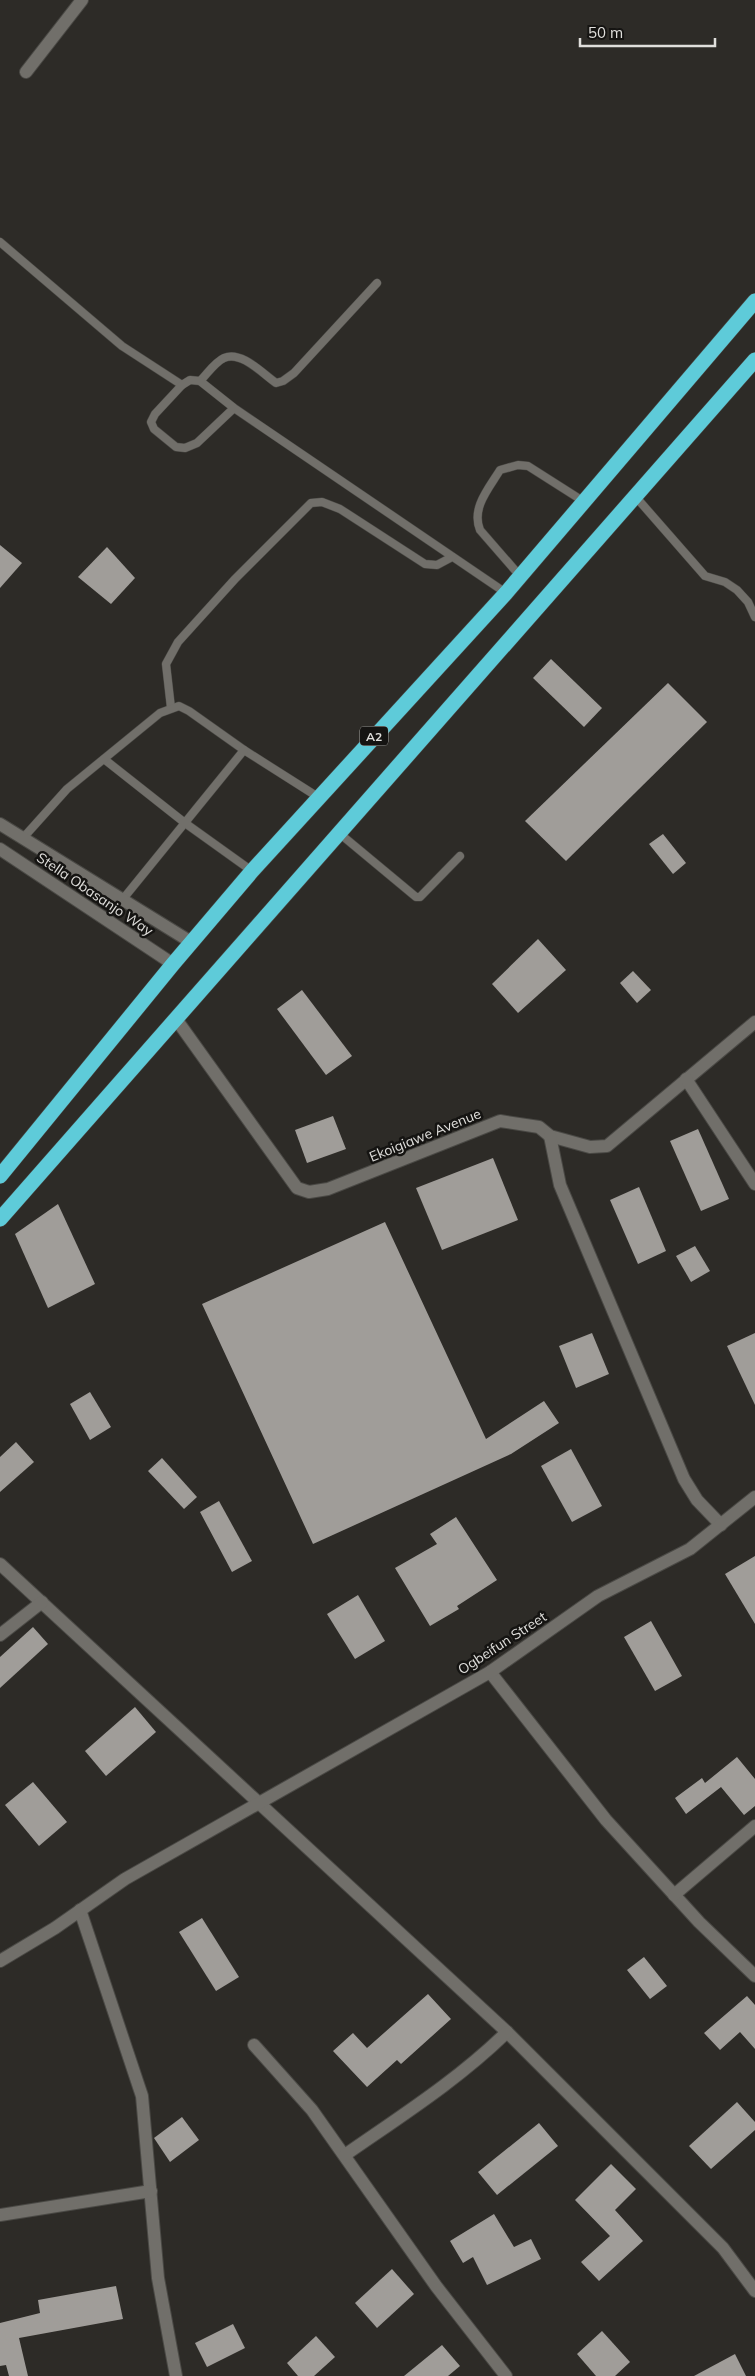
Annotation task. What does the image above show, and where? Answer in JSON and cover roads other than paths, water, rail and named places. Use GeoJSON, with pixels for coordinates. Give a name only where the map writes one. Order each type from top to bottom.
{"type":"FeatureCollection","features":[{"type":"Feature","properties":{"kind":"highway","name":"A2"},"geometry":{"type":"LineString","coordinates":[[0,1176],[5,1162],[252,871],[506,593],[755,301]]}},
{"type":"Feature","properties":{"kind":"highway"},"geometry":{"type":"LineString","coordinates":[[0,1219],[755,360]]}},
{"type":"Feature","properties":{"kind":"street"},"geometry":{"type":"LineString","coordinates":[[26,72],[82,0]]}},
{"type":"Feature","properties":{"kind":"street"},"geometry":{"type":"LineString","coordinates":[[0,824],[191,942]]}},
{"type":"Feature","properties":{"kind":"street","name":"Stella Obasanjo Way"},"geometry":{"type":"LineString","coordinates":[[0,849],[172,964]]}},
{"type":"Feature","properties":{"kind":"street","name":"Ekoigiawe Avenue"},"geometry":{"type":"LineString","coordinates":[[176,1019],[297,1188],[309,1192],[328,1189],[500,1121],[539,1128],[550,1136],[590,1147],[607,1146],[755,1022]]}},
{"type":"Feature","properties":{"kind":"street"},"geometry":{"type":"LineString","coordinates":[[686,1079],[755,1184]]}},
{"type":"Feature","properties":{"kind":"street"},"geometry":{"type":"LineString","coordinates":[[550,1136],[560,1185],[684,1480],[697,1500],[721,1525]]}},
{"type":"Feature","properties":{"kind":"street","name":"Ogbeifun Street"},"geometry":{"type":"LineString","coordinates":[[0,1961],[125,1879],[490,1672],[598,1596],[690,1549],[721,1525],[752,1505]]}},
{"type":"Feature","properties":{"kind":"street"},"geometry":{"type":"LineString","coordinates":[[0,1564],[507,2032],[724,2248],[755,2291]]}},
{"type":"Feature","properties":{"kind":"street"},"geometry":{"type":"LineString","coordinates":[[0,1635],[42,1602]]}},
{"type":"Feature","properties":{"kind":"street"},"geometry":{"type":"LineString","coordinates":[[490,1672],[606,1820],[674,1895],[755,1976]]}},
{"type":"Feature","properties":{"kind":"street"},"geometry":{"type":"LineString","coordinates":[[674,1895],[755,1826]]}},
{"type":"Feature","properties":{"kind":"street"},"geometry":{"type":"LineString","coordinates":[[80,1910],[142,2096],[158,2278],[176,2376]]}},
{"type":"Feature","properties":{"kind":"street"},"geometry":{"type":"LineString","coordinates":[[345,2155],[432,2095],[478,2060],[507,2032]]}},
{"type":"Feature","properties":{"kind":"street"},"geometry":{"type":"LineString","coordinates":[[254,2045],[312,2110],[436,2286],[506,2376]]}},
{"type":"Feature","properties":{"kind":"street"},"geometry":{"type":"LineString","coordinates":[[0,2215],[151,2191]]}},
{"type":"Feature","properties":{"kind":"lane"},"geometry":{"type":"LineString","coordinates":[[0,242],[122,346],[182,385]]}},
{"type":"Feature","properties":{"kind":"lane"},"geometry":{"type":"LineString","coordinates":[[200,381],[223,359],[232,356],[240,358],[276,383],[283,381],[294,373],[377,283]]}},
{"type":"Feature","properties":{"kind":"lane"},"geometry":{"type":"LineString","coordinates":[[234,408],[197,443],[185,448],[176,447],[154,429],[151,422],[155,414],[182,385],[190,380],[200,381],[234,408],[506,593]]}},
{"type":"Feature","properties":{"kind":"lane"},"geometry":{"type":"LineString","coordinates":[[520,576],[480,530],[476,522],[478,508],[500,470],[518,465],[528,466],[583,501]]}},
{"type":"Feature","properties":{"kind":"lane"},"geometry":{"type":"LineString","coordinates":[[635,496],[705,576],[725,582],[737,590],[748,602],[755,617]]}},
{"type":"Feature","properties":{"kind":"lane"},"geometry":{"type":"LineString","coordinates":[[171,708],[166,664],[178,642],[235,579],[310,503],[322,502],[340,509],[425,564],[438,565],[452,558]]}},
{"type":"Feature","properties":{"kind":"lane"},"geometry":{"type":"LineString","coordinates":[[23,838],[67,789],[160,713],[179,706],[318,797]]}},
{"type":"Feature","properties":{"kind":"lane"},"geometry":{"type":"LineString","coordinates":[[123,899],[244,750]]}},
{"type":"Feature","properties":{"kind":"lane"},"geometry":{"type":"LineString","coordinates":[[104,759],[184,823],[252,871]]}},
{"type":"Feature","properties":{"kind":"lane"},"geometry":{"type":"LineString","coordinates":[[339,833],[416,897],[420,897],[460,856]]}}]}
